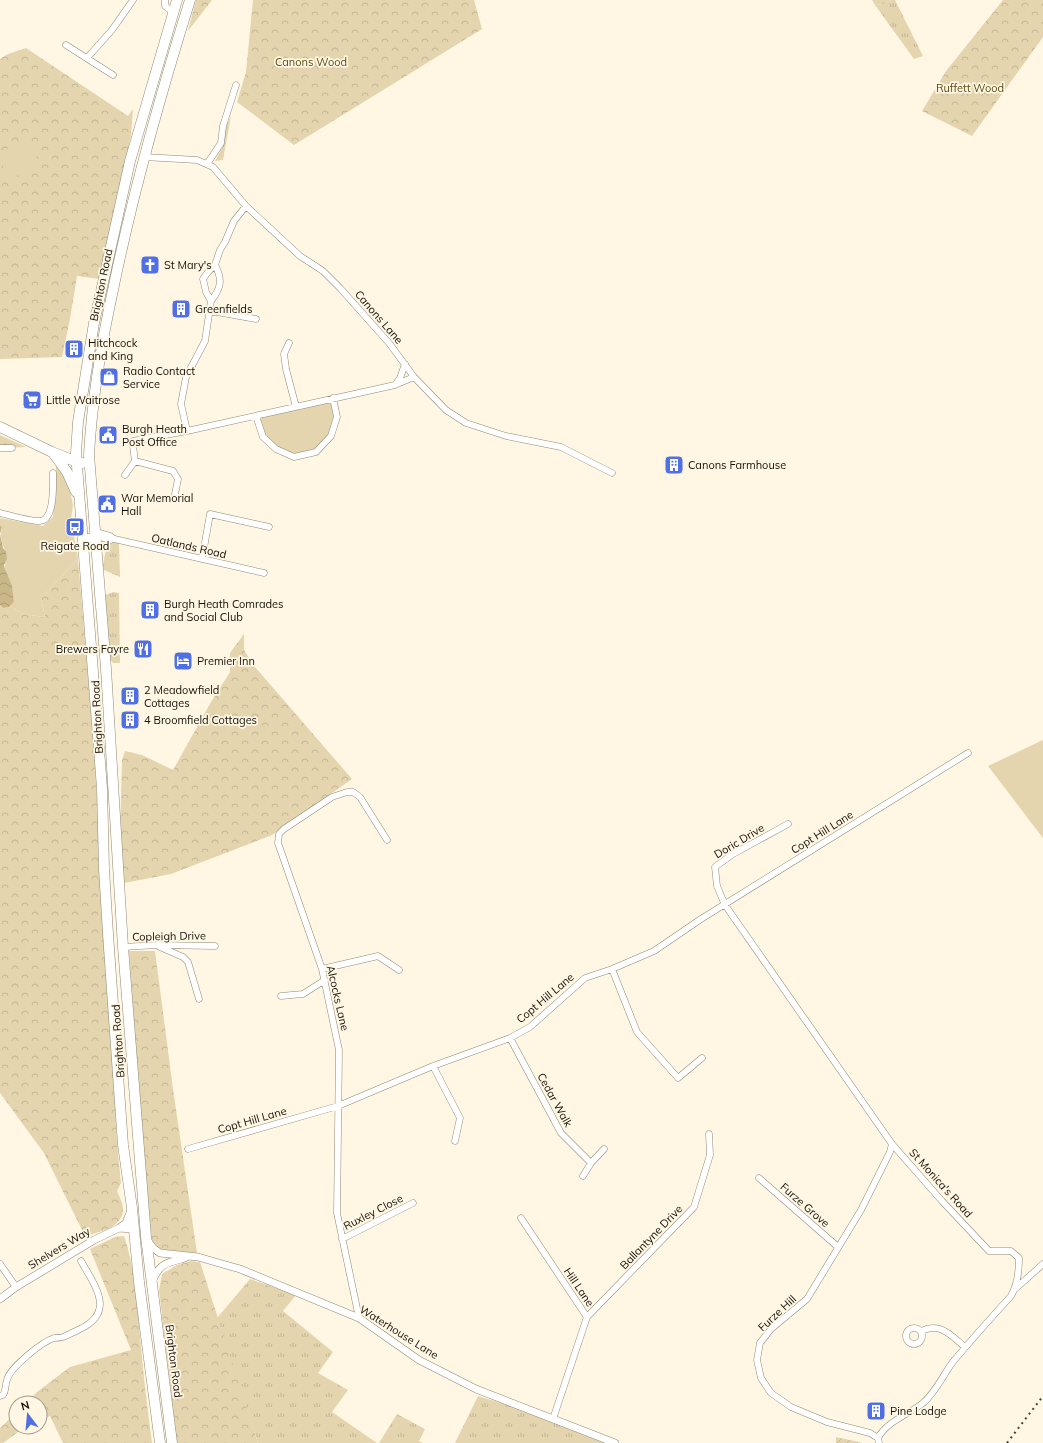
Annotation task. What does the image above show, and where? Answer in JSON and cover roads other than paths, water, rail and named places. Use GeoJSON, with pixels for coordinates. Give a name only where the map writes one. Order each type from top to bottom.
{"type":"FeatureCollection","features":[{"type":"Feature","properties":{"kind":"highway","name":"Brighton Road"},"geometry":{"type":"LineString","coordinates":[[160,1443],[122,1130],[104,869],[102,788],[76,440],[94,323],[132,154],[177,0]]}},
{"type":"Feature","properties":{"kind":"highway","name":"Brighton Road"},"geometry":{"type":"LineString","coordinates":[[172,1443],[146,1237],[123,947],[107,676],[89,460],[95,386],[105,326],[125,230],[144,157],[190,0]]}},
{"type":"Feature","properties":{"kind":"highway"},"geometry":{"type":"LineString","coordinates":[[132,154],[144,157]]}},
{"type":"Feature","properties":{"kind":"highway"},"geometry":{"type":"LineString","coordinates":[[0,427],[52,452],[77,462],[89,460]]}},
{"type":"Feature","properties":{"kind":"highway"},"geometry":{"type":"LineString","coordinates":[[52,452],[62,453],[68,450],[76,440]]}},
{"type":"Feature","properties":{"kind":"highway"},"geometry":{"type":"LineString","coordinates":[[52,452],[69,476],[80,502]]}},
{"type":"Feature","properties":{"kind":"highway"},"geometry":{"type":"LineString","coordinates":[[84,545],[90,538],[95,536],[110,538]]}},
{"type":"Feature","properties":{"kind":"highway"},"geometry":{"type":"LineString","coordinates":[[97,558],[103,541],[110,538]]}},
{"type":"Feature","properties":{"kind":"highway"},"geometry":{"type":"LineString","coordinates":[[133,1229],[139,1224],[143,1201]]}},
{"type":"Feature","properties":{"kind":"street"},"geometry":{"type":"LineString","coordinates":[[87,58],[112,30],[133,0]]}},
{"type":"Feature","properties":{"kind":"street"},"geometry":{"type":"LineString","coordinates":[[165,0],[165,6],[173,12]]}},
{"type":"Feature","properties":{"kind":"street"},"geometry":{"type":"LineString","coordinates":[[66,45],[113,76]]}},
{"type":"Feature","properties":{"kind":"street"},"geometry":{"type":"LineString","coordinates":[[207,164],[221,142],[223,126],[236,85]]}},
{"type":"Feature","properties":{"kind":"street","name":"Canons Lane"},"geometry":{"type":"LineString","coordinates":[[144,157],[197,160],[213,167],[246,206],[300,256],[323,271],[340,288],[389,343],[414,377],[446,410],[466,423],[506,436],[561,447],[612,473]]}},
{"type":"Feature","properties":{"kind":"street"},"geometry":{"type":"LineString","coordinates":[[187,431],[181,404],[186,377],[205,341],[210,312],[211,301],[206,292],[203,279],[215,265],[220,250],[234,221],[246,206]]}},
{"type":"Feature","properties":{"kind":"street"},"geometry":{"type":"LineString","coordinates":[[211,301],[217,294],[220,285],[220,275],[215,265]]}},
{"type":"Feature","properties":{"kind":"street"},"geometry":{"type":"LineString","coordinates":[[210,312],[256,319]]}},
{"type":"Feature","properties":{"kind":"street"},"geometry":{"type":"LineString","coordinates":[[289,343],[284,354],[286,369],[296,406]]}},
{"type":"Feature","properties":{"kind":"street"},"geometry":{"type":"LineString","coordinates":[[395,385],[400,378],[405,364]]}},
{"type":"Feature","properties":{"kind":"street"},"geometry":{"type":"LineString","coordinates":[[125,475],[135,461],[132,446],[134,441],[187,431],[395,385],[414,377]]}},
{"type":"Feature","properties":{"kind":"street"},"geometry":{"type":"LineString","coordinates":[[256,416],[263,437],[276,449],[294,457],[316,452],[331,436],[337,416],[333,398]]}},
{"type":"Feature","properties":{"kind":"street"},"geometry":{"type":"LineString","coordinates":[[0,448],[12,448]]}},
{"type":"Feature","properties":{"kind":"street"},"geometry":{"type":"LineString","coordinates":[[135,461],[173,471],[178,478],[175,494]]}},
{"type":"Feature","properties":{"kind":"street"},"geometry":{"type":"LineString","coordinates":[[0,513],[40,521],[47,519],[50,514],[53,473]]}},
{"type":"Feature","properties":{"kind":"street"},"geometry":{"type":"LineString","coordinates":[[202,559],[210,514],[269,527]]}},
{"type":"Feature","properties":{"kind":"street","name":"Oatlands Road"},"geometry":{"type":"LineString","coordinates":[[110,538],[264,573]]}},
{"type":"Feature","properties":{"kind":"street","name":"Copt Hill Lane"},"geometry":{"type":"LineString","coordinates":[[188,1149],[338,1106],[433,1066],[510,1038],[530,1027],[585,978],[612,969],[654,951],[701,919],[968,753]]}},
{"type":"Feature","properties":{"kind":"street","name":"Alcocks Lane"},"geometry":{"type":"LineString","coordinates":[[359,1318],[337,1213],[339,1050],[322,969],[278,843],[279,834],[292,822],[332,797],[347,792],[353,792],[360,797],[388,840]]}},
{"type":"Feature","properties":{"kind":"street","name":"Doric Drive"},"geometry":{"type":"LineString","coordinates":[[725,905],[717,886],[715,867],[733,854],[788,824]]}},
{"type":"Feature","properties":{"kind":"street","name":"St Monica's Road"},"geometry":{"type":"LineString","coordinates":[[725,905],[892,1144],[942,1201],[989,1251],[1011,1251],[1019,1258],[1015,1289],[1011,1296],[966,1347],[945,1374],[938,1387],[930,1397],[881,1432],[879,1441]]}},
{"type":"Feature","properties":{"kind":"street"},"geometry":{"type":"LineString","coordinates":[[157,945],[183,957],[188,962],[199,999]]}},
{"type":"Feature","properties":{"kind":"street","name":"Copleigh Drive"},"geometry":{"type":"LineString","coordinates":[[123,947],[157,945],[216,946]]}},
{"type":"Feature","properties":{"kind":"street"},"geometry":{"type":"LineString","coordinates":[[322,969],[378,956],[399,970]]}},
{"type":"Feature","properties":{"kind":"street"},"geometry":{"type":"LineString","coordinates":[[612,969],[637,1032],[678,1078],[702,1058]]}},
{"type":"Feature","properties":{"kind":"street"},"geometry":{"type":"LineString","coordinates":[[281,996],[303,994],[325,980]]}},
{"type":"Feature","properties":{"kind":"street","name":"Cedar Walk"},"geometry":{"type":"LineString","coordinates":[[510,1038],[560,1133],[591,1164]]}},
{"type":"Feature","properties":{"kind":"street"},"geometry":{"type":"LineString","coordinates":[[433,1066],[460,1118],[455,1141]]}},
{"type":"Feature","properties":{"kind":"street","name":"Ballantyne Drive"},"geometry":{"type":"LineString","coordinates":[[587,1318],[694,1207],[710,1155],[709,1134]]}},
{"type":"Feature","properties":{"kind":"street","name":"Furze Hill"},"geometry":{"type":"LineString","coordinates":[[879,1441],[870,1433],[827,1422],[791,1407],[771,1393],[761,1378],[757,1360],[760,1343],[771,1329],[807,1298],[862,1210],[890,1152],[892,1144]]}},
{"type":"Feature","properties":{"kind":"street"},"geometry":{"type":"LineString","coordinates":[[583,1176],[604,1149]]}},
{"type":"Feature","properties":{"kind":"street","name":"Furze Grove"},"geometry":{"type":"LineString","coordinates":[[759,1178],[838,1248]]}},
{"type":"Feature","properties":{"kind":"street","name":"Ruxley Close"},"geometry":{"type":"LineString","coordinates":[[342,1240],[413,1202]]}},
{"type":"Feature","properties":{"kind":"street"},"geometry":{"type":"LineString","coordinates":[[119,1228],[126,1223],[132,1208]]}},
{"type":"Feature","properties":{"kind":"street","name":"Hill Lane"},"geometry":{"type":"LineString","coordinates":[[521,1218],[587,1318],[553,1419]]}},
{"type":"Feature","properties":{"kind":"street","name":"Shelvers Way"},"geometry":{"type":"LineString","coordinates":[[0,1299],[16,1287],[94,1240],[119,1228],[133,1229]]}},
{"type":"Feature","properties":{"kind":"street","name":"Waterhouse Lane"},"geometry":{"type":"LineString","coordinates":[[146,1237],[153,1248],[160,1253],[191,1256],[240,1269],[359,1318],[419,1360],[476,1389],[615,1443]]}},
{"type":"Feature","properties":{"kind":"street"},"geometry":{"type":"LineString","coordinates":[[152,1283],[162,1265],[191,1256]]}},
{"type":"Feature","properties":{"kind":"street"},"geometry":{"type":"LineString","coordinates":[[0,1396],[5,1393],[7,1380],[11,1371],[28,1355],[53,1338],[63,1337],[85,1326],[93,1321],[99,1314],[101,1307],[96,1291],[81,1261]]}},
{"type":"Feature","properties":{"kind":"street"},"geometry":{"type":"LineString","coordinates":[[0,1264],[16,1287]]}},
{"type":"Feature","properties":{"kind":"street"},"geometry":{"type":"LineString","coordinates":[[1015,1289],[1043,1264]]}},
{"type":"Feature","properties":{"kind":"street"},"geometry":{"type":"LineString","coordinates":[[920,1331],[936,1327],[942,1329],[966,1347]]}},
{"type":"Feature","properties":{"kind":"water"},"geometry":{"type":"Polygon","coordinates":[[[0,534],[3,548],[6,551],[7,559],[4,565],[12,585],[14,602],[9,607],[3,608],[0,605],[0,534]]]}},
{"type":"Feature","properties":{"kind":"railway"},"geometry":{"type":"LineString","coordinates":[[1007,1443],[1043,1396]]}},
{"type":"Feature","properties":{"kind":"place","name":"St Mary's"},"geometry":{"type":"Point","coordinates":[150,265]}},
{"type":"Feature","properties":{"kind":"place","name":"Greenfields"},"geometry":{"type":"Point","coordinates":[181,309]}},
{"type":"Feature","properties":{"kind":"place","name":"Hitchcock and King"},"geometry":{"type":"Point","coordinates":[74,349]}},
{"type":"Feature","properties":{"kind":"place","name":"Radio Contact Service"},"geometry":{"type":"Point","coordinates":[109,377]}},
{"type":"Feature","properties":{"kind":"place","name":"Little Waitrose"},"geometry":{"type":"Point","coordinates":[32,400]}},
{"type":"Feature","properties":{"kind":"place","name":"Burgh Heath Post Office"},"geometry":{"type":"Point","coordinates":[108,435]}},
{"type":"Feature","properties":{"kind":"place","name":"Canons Farmhouse"},"geometry":{"type":"Point","coordinates":[674,465]}},
{"type":"Feature","properties":{"kind":"place","name":"War Memorial Hall"},"geometry":{"type":"Point","coordinates":[107,504]}},
{"type":"Feature","properties":{"kind":"place","name":"Reigate Road"},"geometry":{"type":"Point","coordinates":[75,527]}},
{"type":"Feature","properties":{"kind":"place","name":"Burgh Heath Comrades and Social Club"},"geometry":{"type":"Point","coordinates":[150,610]}},
{"type":"Feature","properties":{"kind":"place","name":"Brewers Fayre"},"geometry":{"type":"Point","coordinates":[143,649]}},
{"type":"Feature","properties":{"kind":"place","name":"Premier Inn"},"geometry":{"type":"Point","coordinates":[183,661]}},
{"type":"Feature","properties":{"kind":"place","name":"2 Meadowfield Cottages"},"geometry":{"type":"Point","coordinates":[130,696]}},
{"type":"Feature","properties":{"kind":"place","name":"4 Broomfield Cottages"},"geometry":{"type":"Point","coordinates":[130,720]}},
{"type":"Feature","properties":{"kind":"place","name":"Pine Lodge"},"geometry":{"type":"Point","coordinates":[876,1411]}},
{"type":"Feature","properties":{"kind":"park label","name":"Canons Wood"},"geometry":{"type":"Point","coordinates":[311,62]}},
{"type":"Feature","properties":{"kind":"park label","name":"Ruffett Wood"},"geometry":{"type":"Point","coordinates":[970,88]}}]}
